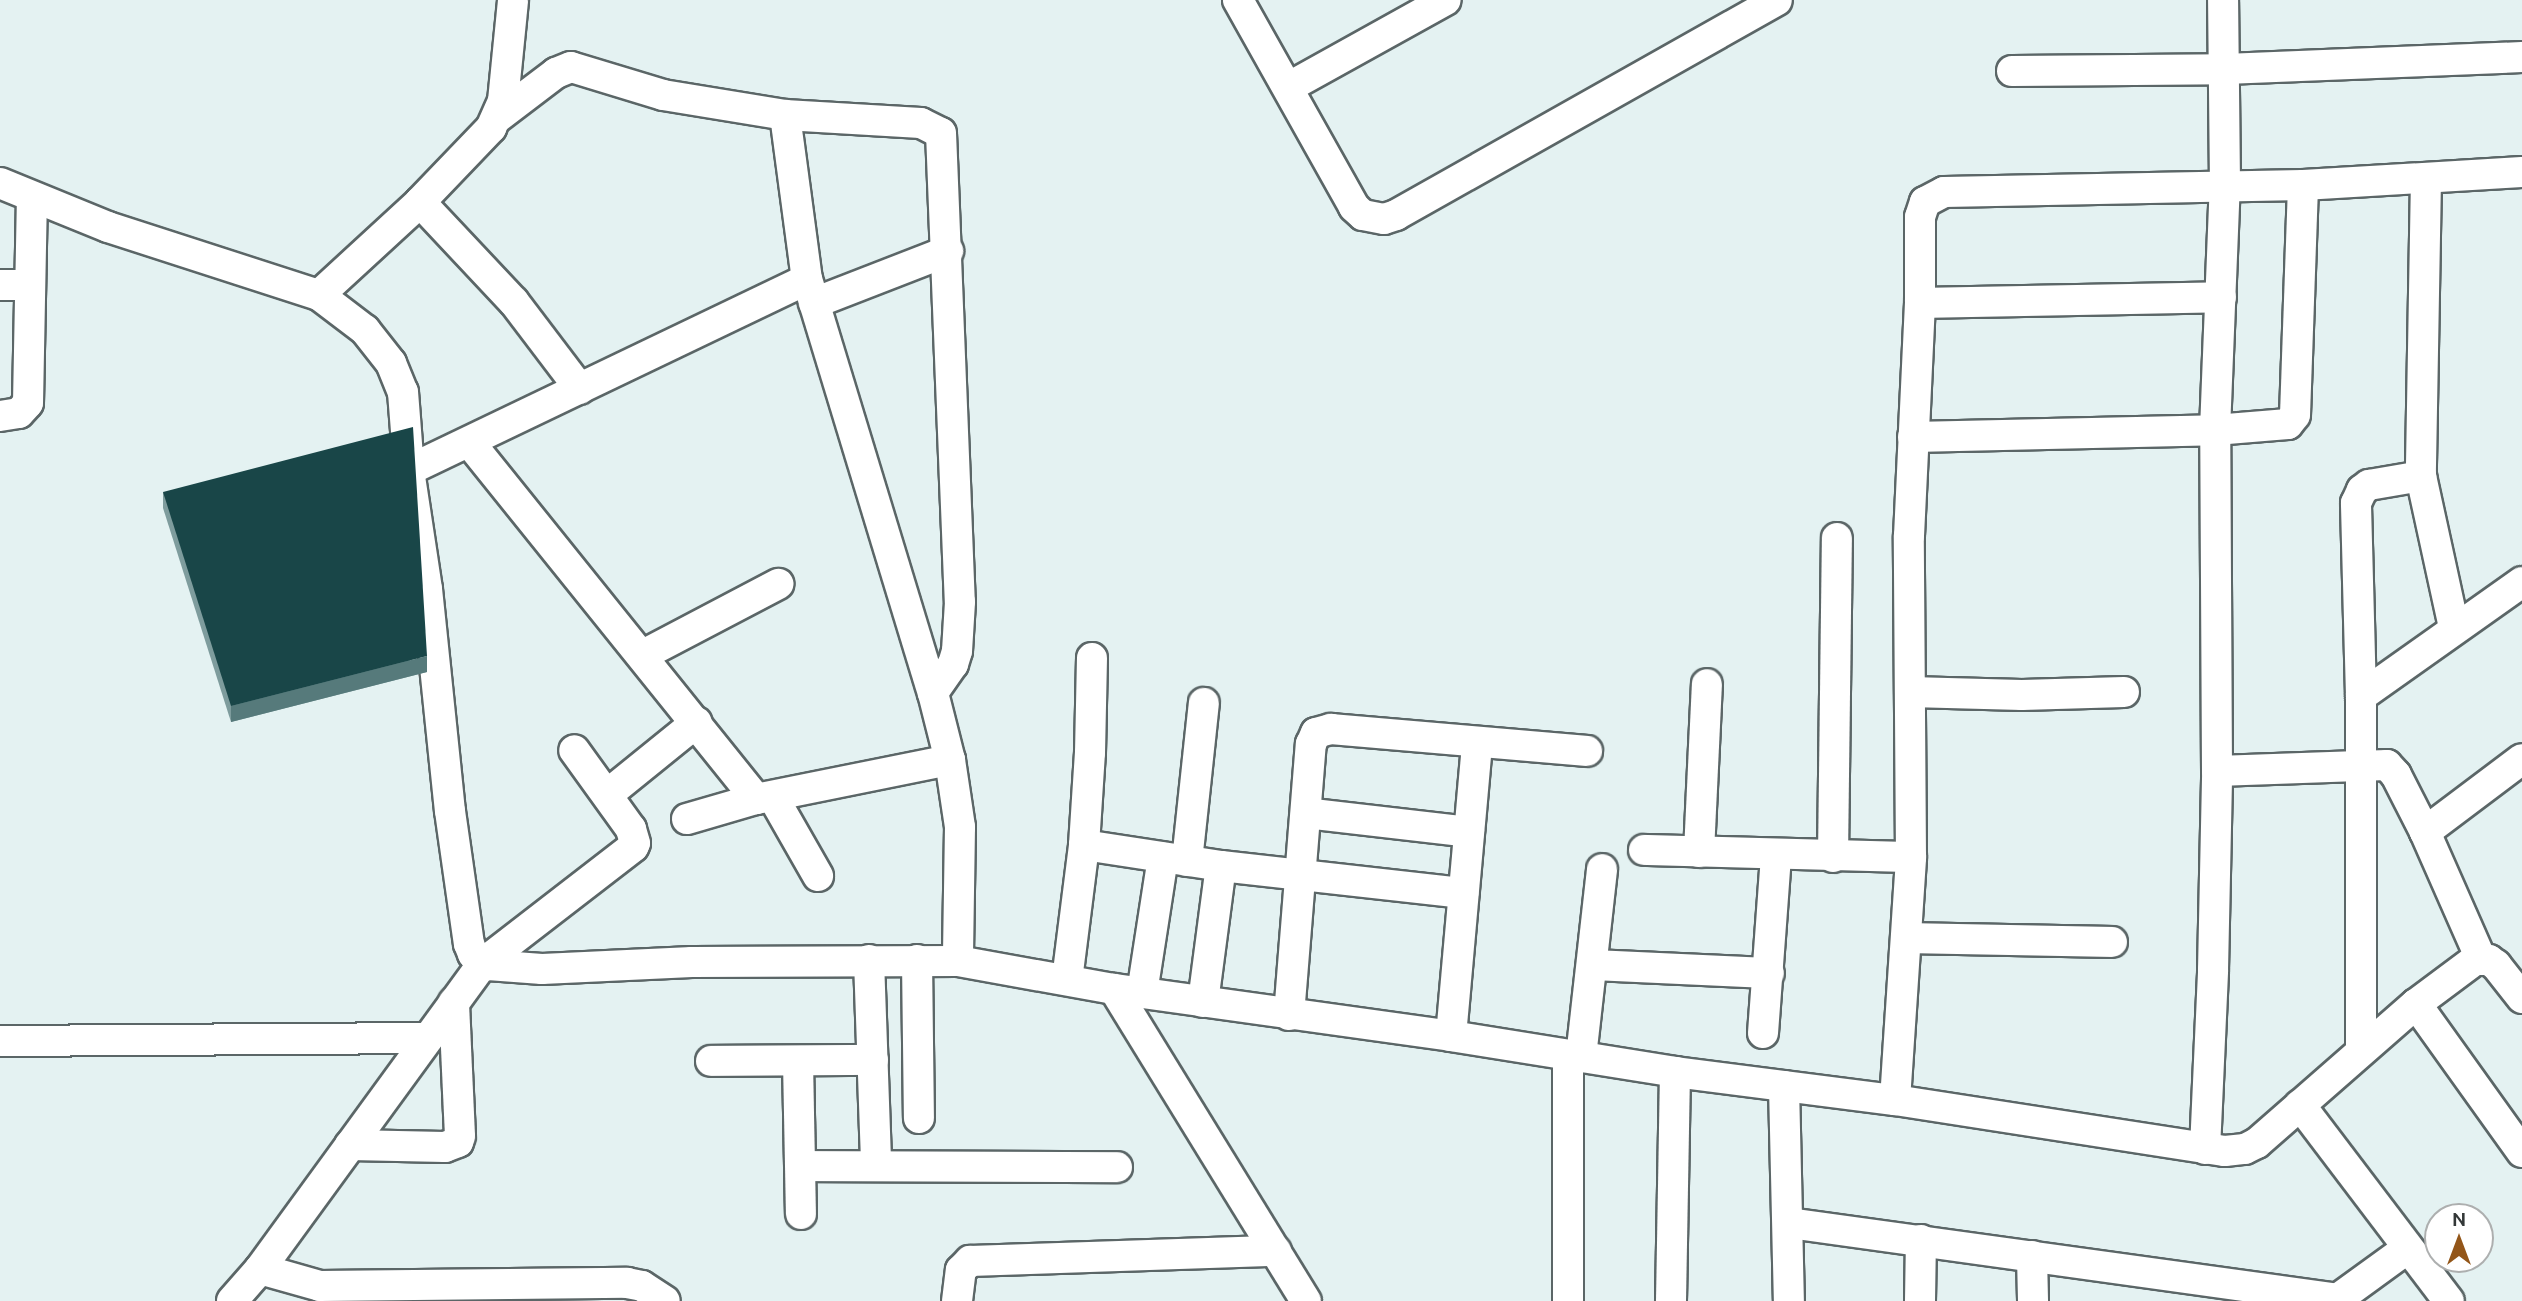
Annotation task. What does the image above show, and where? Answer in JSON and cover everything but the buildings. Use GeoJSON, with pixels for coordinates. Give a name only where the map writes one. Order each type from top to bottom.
{"type":"FeatureCollection","features":[{"type":"Feature","properties":{"kind":"street"},"geometry":{"type":"LineString","coordinates":[[1238,0],[1354,206],[1363,215],[1384,219],[1396,215],[1777,0]]}},
{"type":"Feature","properties":{"kind":"street"},"geometry":{"type":"LineString","coordinates":[[1289,87],[1446,0]]}},
{"type":"Feature","properties":{"kind":"street"},"geometry":{"type":"LineString","coordinates":[[2205,1149],[2213,970],[2217,771],[2214,430],[2225,185],[2223,0]]}},
{"type":"Feature","properties":{"kind":"street"},"geometry":{"type":"LineString","coordinates":[[498,117],[503,102],[506,5]]}},
{"type":"Feature","properties":{"kind":"street"},"geometry":{"type":"LineString","coordinates":[[2012,71],[2225,69],[2522,57]]}},
{"type":"Feature","properties":{"kind":"street"},"geometry":{"type":"LineString","coordinates":[[319,295],[420,202],[498,117],[556,73],[570,66],[663,95],[785,115],[921,123],[937,129],[944,141],[960,602],[957,651],[953,664],[933,693]]}},
{"type":"Feature","properties":{"kind":"street"},"geometry":{"type":"LineString","coordinates":[[785,115],[811,291],[933,693],[950,760],[960,827],[958,961]]}},
{"type":"Feature","properties":{"kind":"street"},"geometry":{"type":"LineString","coordinates":[[1895,1100],[1911,857],[1909,536],[1920,303],[1920,217],[1925,202],[1944,192],[2303,185],[2522,172]]}},
{"type":"Feature","properties":{"kind":"street"},"geometry":{"type":"LineString","coordinates":[[2426,178],[2421,476],[2454,627]]}},
{"type":"Feature","properties":{"kind":"street"},"geometry":{"type":"LineString","coordinates":[[0,183],[108,227],[319,295],[365,330],[391,363],[403,392],[409,470],[427,589],[450,811],[469,944],[483,963],[542,969],[869,960],[958,961],[1128,991],[1451,1036],[1675,1072],[1895,1100],[2205,1149],[2245,1149],[2416,1004],[2468,964],[2481,959],[2496,965],[2522,998]]}},
{"type":"Feature","properties":{"kind":"street"},"geometry":{"type":"LineString","coordinates":[[1913,437],[2214,430],[2288,424],[2295,415],[2303,185]]}},
{"type":"Feature","properties":{"kind":"street"},"geometry":{"type":"LineString","coordinates":[[0,416],[19,413],[28,403],[32,198]]}},
{"type":"Feature","properties":{"kind":"street"},"geometry":{"type":"LineString","coordinates":[[420,202],[513,302],[580,389]]}},
{"type":"Feature","properties":{"kind":"street"},"geometry":{"type":"LineString","coordinates":[[409,470],[580,389],[811,291],[948,251]]}},
{"type":"Feature","properties":{"kind":"street"},"geometry":{"type":"LineString","coordinates":[[0,285],[30,285]]}},
{"type":"Feature","properties":{"kind":"street"},"geometry":{"type":"LineString","coordinates":[[1920,303],[2221,297]]}},
{"type":"Feature","properties":{"kind":"street"},"geometry":{"type":"LineString","coordinates":[[470,443],[697,723],[764,798],[818,876]]}},
{"type":"Feature","properties":{"kind":"street"},"geometry":{"type":"LineString","coordinates":[[2361,1051],[2361,696],[2357,498],[2369,485],[2421,476]]}},
{"type":"Feature","properties":{"kind":"street"},"geometry":{"type":"LineString","coordinates":[[1833,856],[1837,538]]}},
{"type":"Feature","properties":{"kind":"street"},"geometry":{"type":"LineString","coordinates":[[2361,696],[2454,627],[2522,582]]}},
{"type":"Feature","properties":{"kind":"street"},"geometry":{"type":"LineString","coordinates":[[643,655],[778,584]]}},
{"type":"Feature","properties":{"kind":"street"},"geometry":{"type":"LineString","coordinates":[[1067,981],[1084,845],[1092,658]]}},
{"type":"Feature","properties":{"kind":"street"},"geometry":{"type":"LineString","coordinates":[[1699,852],[1707,684]]}},
{"type":"Feature","properties":{"kind":"street"},"geometry":{"type":"LineString","coordinates":[[1910,692],[2009,695],[2124,692]]}},
{"type":"Feature","properties":{"kind":"street"},"geometry":{"type":"LineString","coordinates":[[1204,703],[1175,859],[1128,991],[1182,1104],[1306,1301]]}},
{"type":"Feature","properties":{"kind":"street"},"geometry":{"type":"LineString","coordinates":[[608,794],[697,723]]}},
{"type":"Feature","properties":{"kind":"street"},"geometry":{"type":"LineString","coordinates":[[1289,1015],[1311,744],[1316,733],[1322,729],[1477,744],[1587,751]]}},
{"type":"Feature","properties":{"kind":"street"},"geometry":{"type":"LineString","coordinates":[[1451,1036],[1477,744]]}},
{"type":"Feature","properties":{"kind":"street"},"geometry":{"type":"LineString","coordinates":[[232,1301],[260,1269],[483,963],[633,847],[634,836],[608,794],[574,750]]}},
{"type":"Feature","properties":{"kind":"street"},"geometry":{"type":"LineString","coordinates":[[2425,832],[2522,759]]}},
{"type":"Feature","properties":{"kind":"street"},"geometry":{"type":"LineString","coordinates":[[687,819],[764,798],[950,760]]}},
{"type":"Feature","properties":{"kind":"street"},"geometry":{"type":"LineString","coordinates":[[2217,771],[2380,764],[2391,768],[2425,832],[2481,959]]}},
{"type":"Feature","properties":{"kind":"street"},"geometry":{"type":"LineString","coordinates":[[1306,813],[1469,832]]}},
{"type":"Feature","properties":{"kind":"street"},"geometry":{"type":"LineString","coordinates":[[1084,845],[1221,866],[1463,893]]}},
{"type":"Feature","properties":{"kind":"street"},"geometry":{"type":"LineString","coordinates":[[1644,850],[1776,856],[1911,857]]}},
{"type":"Feature","properties":{"kind":"street"},"geometry":{"type":"LineString","coordinates":[[1763,1032],[1776,856]]}},
{"type":"Feature","properties":{"kind":"street"},"geometry":{"type":"LineString","coordinates":[[1203,1002],[1221,866]]}},
{"type":"Feature","properties":{"kind":"street"},"geometry":{"type":"LineString","coordinates":[[1568,1301],[1575,1056],[1592,965],[1602,869]]}},
{"type":"Feature","properties":{"kind":"street"},"geometry":{"type":"LineString","coordinates":[[1907,938],[2112,942]]}},
{"type":"Feature","properties":{"kind":"street"},"geometry":{"type":"LineString","coordinates":[[869,960],[876,1165]]}},
{"type":"Feature","properties":{"kind":"street"},"geometry":{"type":"LineString","coordinates":[[917,960],[919,1118]]}},
{"type":"Feature","properties":{"kind":"street"},"geometry":{"type":"LineString","coordinates":[[1592,965],[1769,973]]}},
{"type":"Feature","properties":{"kind":"street"},"geometry":{"type":"LineString","coordinates":[[350,1145],[445,1147],[458,1142],[460,1136],[454,1002]]}},
{"type":"Feature","properties":{"kind":"street"},"geometry":{"type":"LineString","coordinates":[[2416,1004],[2522,1152]]}},
{"type":"Feature","properties":{"kind":"street"},"geometry":{"type":"LineString","coordinates":[[0,1041],[428,1038]]}},
{"type":"Feature","properties":{"kind":"street"},"geometry":{"type":"LineString","coordinates":[[711,1061],[873,1060]]}},
{"type":"Feature","properties":{"kind":"street"},"geometry":{"type":"LineString","coordinates":[[798,1061],[801,1214]]}},
{"type":"Feature","properties":{"kind":"street"},"geometry":{"type":"LineString","coordinates":[[1671,1301],[1675,1072]]}},
{"type":"Feature","properties":{"kind":"street"},"geometry":{"type":"LineString","coordinates":[[1784,1086],[1789,1301]]}},
{"type":"Feature","properties":{"kind":"street"},"geometry":{"type":"LineString","coordinates":[[2300,1105],[2449,1301]]}},
{"type":"Feature","properties":{"kind":"street"},"geometry":{"type":"LineString","coordinates":[[801,1166],[1117,1167]]}},
{"type":"Feature","properties":{"kind":"street"},"geometry":{"type":"LineString","coordinates":[[1789,1223],[2337,1300],[2408,1248]]}},
{"type":"Feature","properties":{"kind":"street"},"geometry":{"type":"LineString","coordinates":[[1920,1301],[1921,1240]]}},
{"type":"Feature","properties":{"kind":"street"},"geometry":{"type":"LineString","coordinates":[[957,1301],[961,1270],[970,1261],[1276,1251]]}},
{"type":"Feature","properties":{"kind":"street"},"geometry":{"type":"LineString","coordinates":[[2032,1256],[2032,1301]]}},
{"type":"Feature","properties":{"kind":"street"},"geometry":{"type":"LineString","coordinates":[[260,1269],[307,1284],[375,1294],[650,1296]]}}]}
